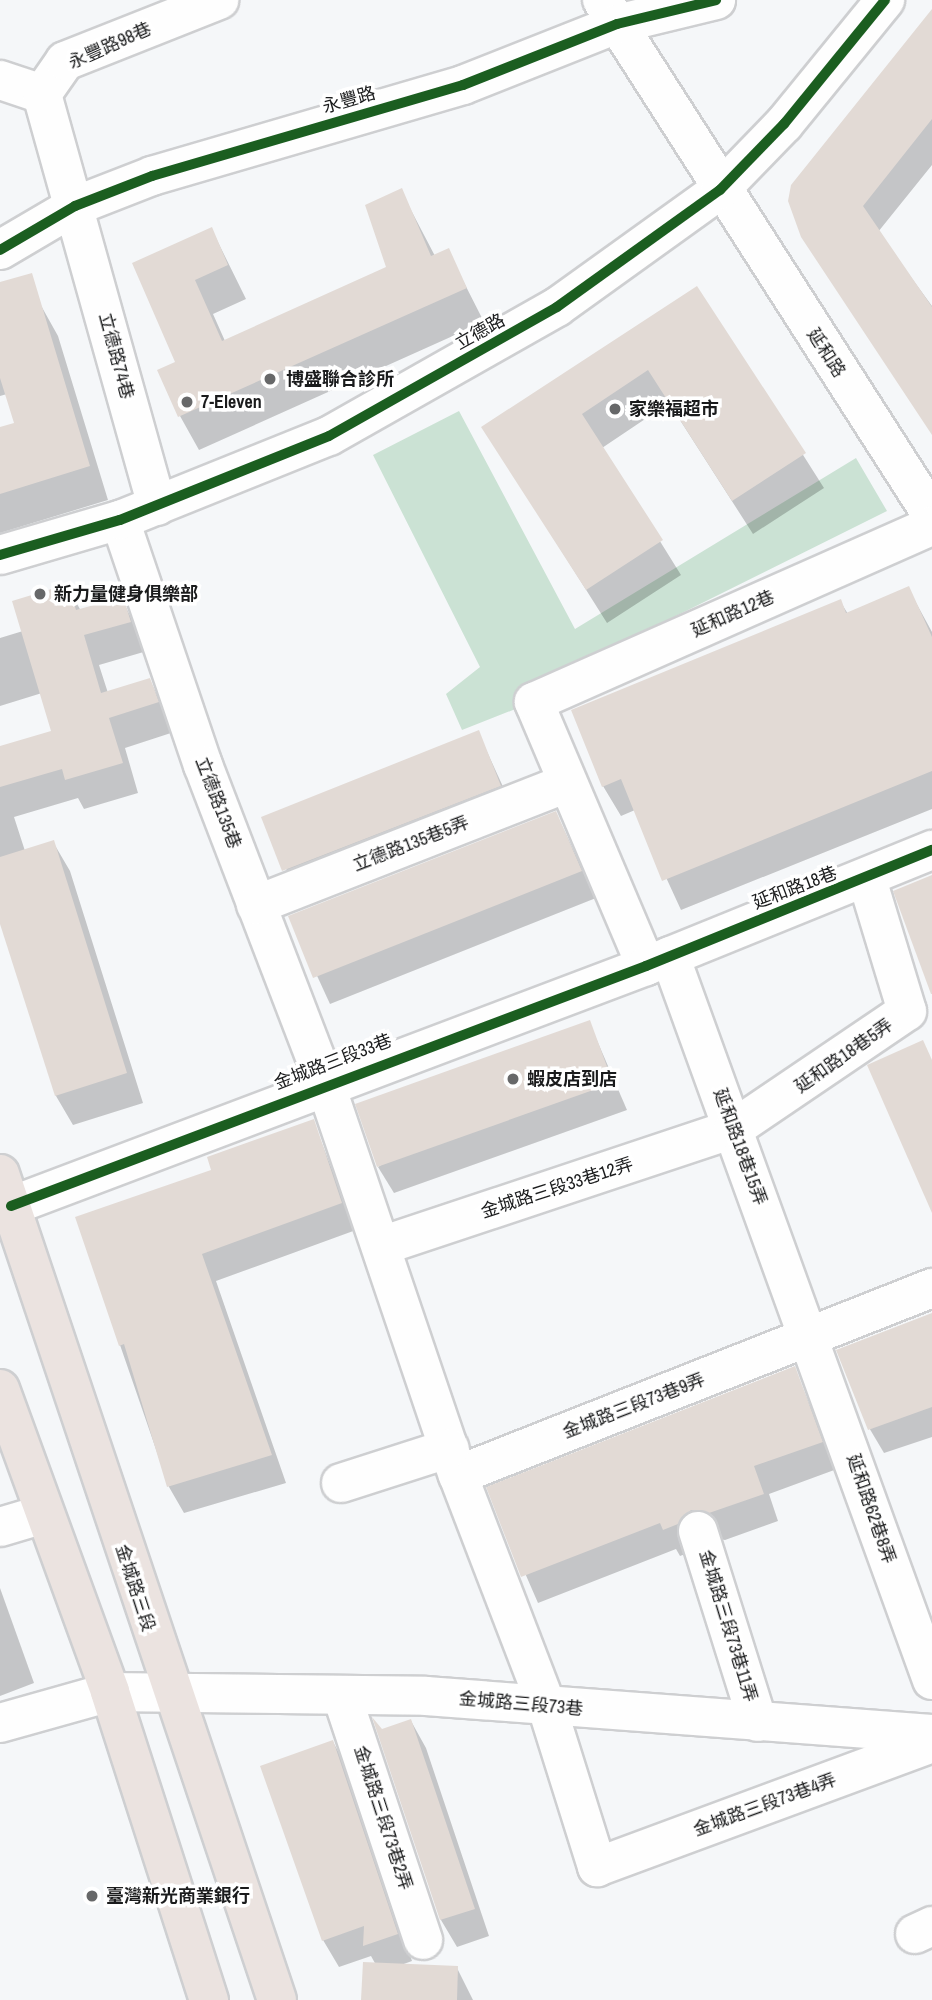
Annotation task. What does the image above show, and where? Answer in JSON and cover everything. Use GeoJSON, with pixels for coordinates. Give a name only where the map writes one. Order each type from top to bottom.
{"type":"FeatureCollection","features":[{"type":"Feature","properties":{"kind":"main road","name":"金城路三段"},"geometry":{"type":"LineString","coordinates":[[5,1190],[170,1696],[277,2000]]}},
{"type":"Feature","properties":{"kind":"main road"},"geometry":{"type":"LineString","coordinates":[[2,1402],[110,1692],[209,2000]]}},
{"type":"Feature","properties":{"kind":"street","name":"永豐路98巷"},"geometry":{"type":"LineString","coordinates":[[42,94],[65,61],[161,11],[219,0]]}},
{"type":"Feature","properties":{"kind":"street","name":"永豐路"},"geometry":{"type":"LineString","coordinates":[[0,250],[75,206],[152,176],[463,85],[610,12],[716,0]]}},
{"type":"Feature","properties":{"kind":"street","name":"立德路"},"geometry":{"type":"LineString","coordinates":[[0,555],[120,520],[329,436],[510,336],[720,190],[784,124],[885,0]]}},
{"type":"Feature","properties":{"kind":"street","name":"延和路"},"geometry":{"type":"LineString","coordinates":[[610,12],[720,190],[932,515]]}},
{"type":"Feature","properties":{"kind":"street"},"geometry":{"type":"LineString","coordinates":[[0,80],[42,94],[75,206]]}},
{"type":"Feature","properties":{"kind":"street","name":"立德路74巷"},"geometry":{"type":"LineString","coordinates":[[75,206],[157,506]]}},
{"type":"Feature","properties":{"kind":"street","name":"立德路135巷"},"geometry":{"type":"LineString","coordinates":[[120,520],[256,905],[325,1083],[454,1462],[547,1707],[597,1867]]}},
{"type":"Feature","properties":{"kind":"street","name":"延和路12巷"},"geometry":{"type":"LineString","coordinates":[[534,702],[932,526]]}},
{"type":"Feature","properties":{"kind":"street","name":"延和路18巷15弄"},"geometry":{"type":"LineString","coordinates":[[534,702],[565,784],[658,961],[733,1129],[811,1337]]}},
{"type":"Feature","properties":{"kind":"street","name":"立德路135巷5弄"},"geometry":{"type":"LineString","coordinates":[[256,905],[565,784]]}},
{"type":"Feature","properties":{"kind":"street","name":"延和路18巷"},"geometry":{"type":"LineString","coordinates":[[658,961],[932,850]]}},
{"type":"Feature","properties":{"kind":"street","name":"延和路18巷5弄"},"geometry":{"type":"LineString","coordinates":[[733,1129],[908,1011],[867,878]]}},
{"type":"Feature","properties":{"kind":"street","name":"金城路三段33巷"},"geometry":{"type":"LineString","coordinates":[[5,1190],[325,1083],[658,961]]}},
{"type":"Feature","properties":{"kind":"street","name":"金城路三段33巷12弄"},"geometry":{"type":"LineString","coordinates":[[381,1246],[733,1129]]}},
{"type":"Feature","properties":{"kind":"street","name":"金城路三段73巷9弄"},"geometry":{"type":"LineString","coordinates":[[341,1483],[454,1462],[811,1337],[932,1288]]}},
{"type":"Feature","properties":{"kind":"street","name":"延和路62巷8弄"},"geometry":{"type":"LineString","coordinates":[[811,1337],[932,1680]]}},
{"type":"Feature","properties":{"kind":"street"},"geometry":{"type":"LineString","coordinates":[[0,1527],[44,1514]]}},
{"type":"Feature","properties":{"kind":"street","name":"金城路三段73巷11弄"},"geometry":{"type":"LineString","coordinates":[[698,1531],[758,1721]]}},
{"type":"Feature","properties":{"kind":"street","name":"金城路三段73巷"},"geometry":{"type":"LineString","coordinates":[[0,1723],[110,1692],[170,1696],[342,1696],[547,1707],[932,1734]]}},
{"type":"Feature","properties":{"kind":"street","name":"金城路三段73巷2弄"},"geometry":{"type":"LineString","coordinates":[[342,1696],[423,1940]]}},
{"type":"Feature","properties":{"kind":"street","name":"金城路三段73巷4弄"},"geometry":{"type":"LineString","coordinates":[[597,1867],[932,1743]]}},
{"type":"Feature","properties":{"kind":"green space"},"geometry":{"type":"Polygon","coordinates":[[[459,411],[575,629],[856,458],[887,511],[523,692],[523,706],[462,730],[446,694],[480,667],[373,455],[459,411]]]}},
{"type":"Feature","properties":{"kind":"building"},"geometry":{"type":"Polygon","coordinates":[[[932,9],[932,119],[863,206],[932,307],[932,435],[801,237],[788,201],[791,185],[932,9]]]}},
{"type":"Feature","properties":{"kind":"building"},"geometry":{"type":"Polygon","coordinates":[[[402,188],[431,256],[449,248],[467,288],[178,417],[157,370],[175,362],[132,263],[212,227],[228,265],[195,280],[222,341],[386,267],[365,205],[402,188]]]}},
{"type":"Feature","properties":{"kind":"building"},"geometry":{"type":"Polygon","coordinates":[[[32,273],[90,466],[0,494],[0,427],[14,423],[0,378],[0,282],[32,273]]]}},
{"type":"Feature","properties":{"kind":"building"},"geometry":{"type":"Polygon","coordinates":[[[697,286],[806,453],[732,501],[648,370],[582,414],[663,540],[586,590],[481,427],[697,286]]]}},
{"type":"Feature","properties":{"kind":"building"},"geometry":{"type":"Polygon","coordinates":[[[68,584],[76,610],[123,597],[131,622],[84,635],[101,693],[150,678],[159,702],[109,718],[123,763],[65,780],[62,769],[0,787],[0,746],[51,731],[12,601],[68,584]]]}},
{"type":"Feature","properties":{"kind":"building"},"geometry":{"type":"Polygon","coordinates":[[[909,586],[932,637],[932,771],[662,881],[621,779],[602,787],[571,710],[841,599],[846,613],[909,586]]]}},
{"type":"Feature","properties":{"kind":"building"},"geometry":{"type":"Polygon","coordinates":[[[479,730],[501,786],[282,871],[261,817],[479,730]]]}},
{"type":"Feature","properties":{"kind":"building"},"geometry":{"type":"Polygon","coordinates":[[[556,811],[582,871],[313,978],[288,916],[556,811]]]}},
{"type":"Feature","properties":{"kind":"building"},"geometry":{"type":"Polygon","coordinates":[[[54,840],[127,1073],[55,1096],[0,924],[0,857],[54,840]]]}},
{"type":"Feature","properties":{"kind":"building"},"geometry":{"type":"Polygon","coordinates":[[[932,875],[932,994],[931,994],[893,891],[932,875]]]}},
{"type":"Feature","properties":{"kind":"building"},"geometry":{"type":"Polygon","coordinates":[[[590,1020],[613,1083],[377,1167],[355,1104],[590,1020]]]}},
{"type":"Feature","properties":{"kind":"building"},"geometry":{"type":"Polygon","coordinates":[[[923,1040],[932,1060],[932,1213],[867,1065],[923,1040]]]}},
{"type":"Feature","properties":{"kind":"building"},"geometry":{"type":"Polygon","coordinates":[[[314,1119],[342,1203],[202,1254],[272,1455],[167,1487],[124,1344],[119,1346],[75,1217],[211,1170],[207,1157],[314,1119]]]}},
{"type":"Feature","properties":{"kind":"building"},"geometry":{"type":"Polygon","coordinates":[[[932,1313],[932,1407],[868,1430],[836,1350],[932,1313]]]}},
{"type":"Feature","properties":{"kind":"building"},"geometry":{"type":"Polygon","coordinates":[[[795,1366],[823,1442],[754,1466],[764,1494],[709,1513],[691,1510],[678,1524],[663,1530],[660,1523],[521,1577],[486,1487],[795,1366]]]}},
{"type":"Feature","properties":{"kind":"building"},"geometry":{"type":"Polygon","coordinates":[[[372,1717],[382,1729],[411,1719],[475,1909],[440,1920],[372,1717]]]}},
{"type":"Feature","properties":{"kind":"building"},"geometry":{"type":"Polygon","coordinates":[[[333,1740],[398,1934],[363,1946],[364,1926],[322,1941],[260,1766],[333,1740]]]}},
{"type":"Feature","properties":{"kind":"building"},"geometry":{"type":"Polygon","coordinates":[[[363,1962],[458,1966],[457,2000],[361,2000],[363,1962]]]}},
{"type":"Feature","properties":{"kind":"cycle path"},"geometry":{"type":"LineString","coordinates":[[0,250],[75,206],[152,176],[463,85],[617,24],[716,0]]}},
{"type":"Feature","properties":{"kind":"cycle path"},"geometry":{"type":"LineString","coordinates":[[0,555],[120,520],[329,436],[557,307],[720,190],[784,124],[885,0]]}},
{"type":"Feature","properties":{"kind":"cycle path"},"geometry":{"type":"LineString","coordinates":[[11,1206],[646,966],[932,850]]}},
{"type":"Feature","properties":{"kind":"place","name":"博盛聯合診所"},"geometry":{"type":"Point","coordinates":[270,379]}},
{"type":"Feature","properties":{"kind":"place","name":"7-Eleven"},"geometry":{"type":"Point","coordinates":[187,402]}},
{"type":"Feature","properties":{"kind":"place","name":"家樂福超市"},"geometry":{"type":"Point","coordinates":[615,409]}},
{"type":"Feature","properties":{"kind":"place","name":"新力量健身俱樂部"},"geometry":{"type":"Point","coordinates":[40,594]}},
{"type":"Feature","properties":{"kind":"place","name":"蝦皮店到店"},"geometry":{"type":"Point","coordinates":[513,1079]}},
{"type":"Feature","properties":{"kind":"place","name":"臺灣新光商業銀行"},"geometry":{"type":"Point","coordinates":[92,1896]}}]}
